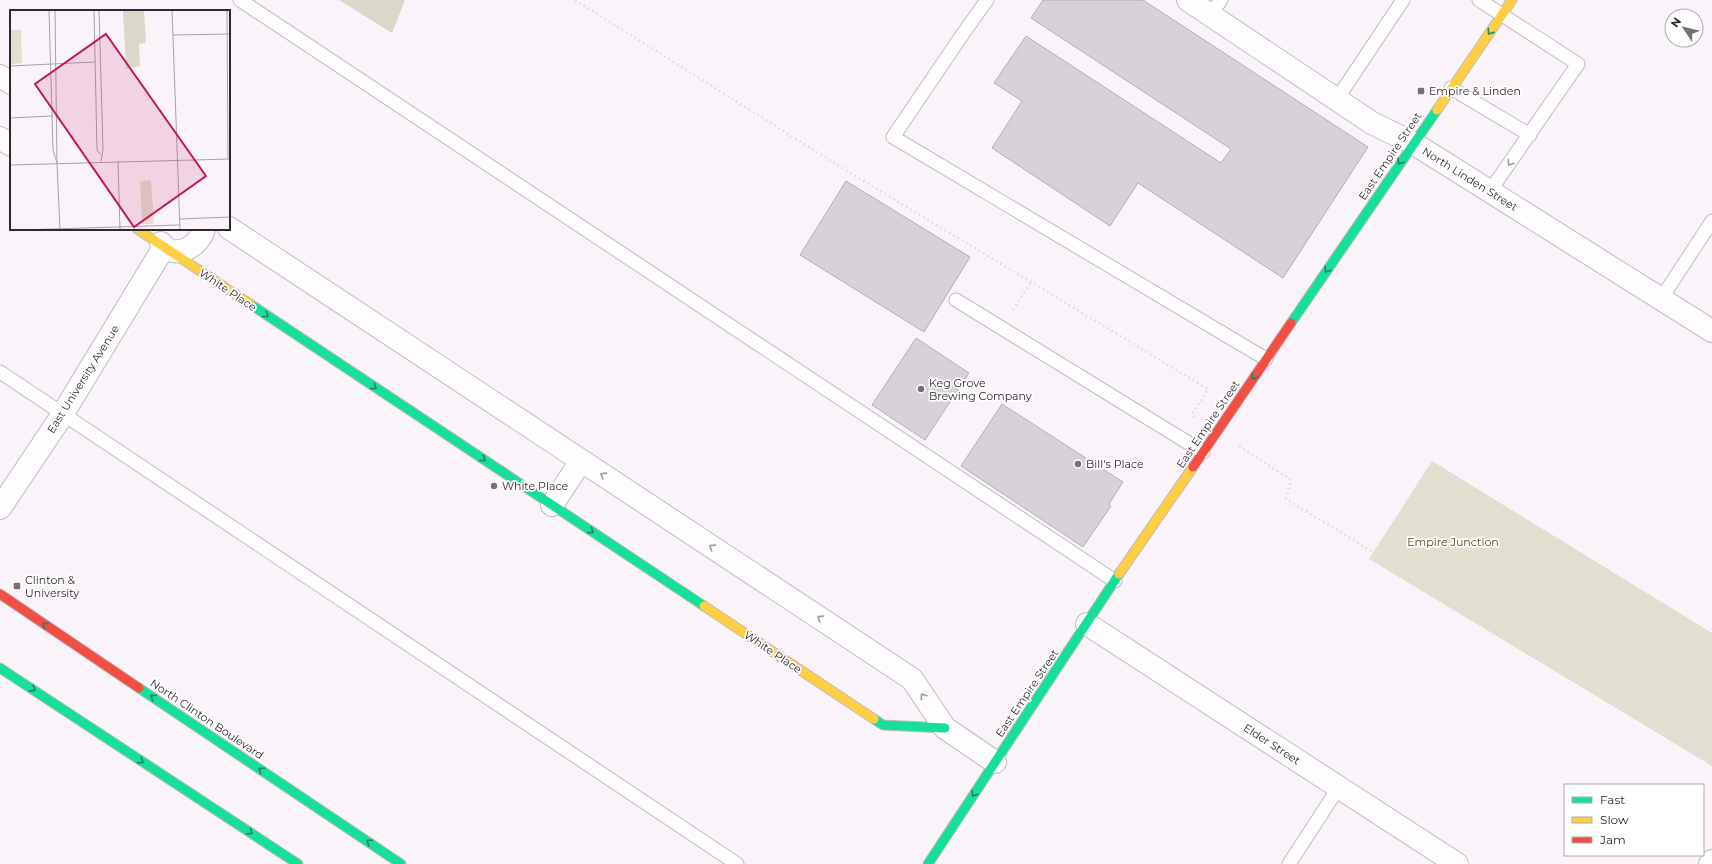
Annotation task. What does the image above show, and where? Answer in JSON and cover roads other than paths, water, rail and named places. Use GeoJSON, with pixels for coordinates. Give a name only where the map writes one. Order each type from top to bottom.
{"type":"FeatureCollection","features":[{"type":"Feature","properties":{"kind":"street","name":"North Linden Street"},"geometry":{"type":"LineString","coordinates":[[1188,0],[1216,7],[1337,99],[1372,123],[1413,143],[1712,331]]}},
{"type":"Feature","properties":{"kind":"street","name":"East Empire Street"},"geometry":{"type":"LineString","coordinates":[[928,864],[1115,581],[1512,0]]}},
{"type":"Feature","properties":{"kind":"street"},"geometry":{"type":"LineString","coordinates":[[0,76],[10,82]]}},
{"type":"Feature","properties":{"kind":"street"},"geometry":{"type":"LineString","coordinates":[[0,138],[10,144]]}},
{"type":"Feature","properties":{"kind":"street"},"geometry":{"type":"LineString","coordinates":[[230,229],[912,679],[945,728],[995,762]]}},
{"type":"Feature","properties":{"kind":"street","name":"White Place"},"geometry":{"type":"LineString","coordinates":[[139,230],[159,238],[179,251],[188,249],[195,245],[204,230]]}},
{"type":"Feature","properties":{"kind":"street","name":"White Place"},"geometry":{"type":"LineString","coordinates":[[159,238],[552,505],[883,725],[945,728]]}},
{"type":"Feature","properties":{"kind":"street","name":"East University Avenue"},"geometry":{"type":"LineString","coordinates":[[0,508],[63,414],[159,238]]}},
{"type":"Feature","properties":{"kind":"street"},"geometry":{"type":"LineString","coordinates":[[552,505],[581,461]]}},
{"type":"Feature","properties":{"kind":"street","name":"North Clinton Boulevard"},"geometry":{"type":"LineString","coordinates":[[0,594],[380,858],[401,864]]}},
{"type":"Feature","properties":{"kind":"street","name":"Elder Street"},"geometry":{"type":"LineString","coordinates":[[1087,624],[1457,864]]}},
{"type":"Feature","properties":{"kind":"street"},"geometry":{"type":"LineString","coordinates":[[0,668],[298,864]]}},
{"type":"Feature","properties":{"kind":"lane"},"geometry":{"type":"LineString","coordinates":[[240,0],[1115,581]]}},
{"type":"Feature","properties":{"kind":"lane"},"geometry":{"type":"LineString","coordinates":[[987,0],[893,138],[1266,359]]}},
{"type":"Feature","properties":{"kind":"lane"},"geometry":{"type":"LineString","coordinates":[[1337,99],[1403,0]]}},
{"type":"Feature","properties":{"kind":"lane"},"geometry":{"type":"LineString","coordinates":[[1479,0],[1578,64],[1490,191]]}},
{"type":"Feature","properties":{"kind":"lane"},"geometry":{"type":"LineString","coordinates":[[1451,88],[1530,135]]}},
{"type":"Feature","properties":{"kind":"lane"},"geometry":{"type":"LineString","coordinates":[[1661,299],[1712,221]]}},
{"type":"Feature","properties":{"kind":"lane"},"geometry":{"type":"LineString","coordinates":[[956,300],[1203,452]]}},
{"type":"Feature","properties":{"kind":"lane"},"geometry":{"type":"LineString","coordinates":[[0,372],[738,864]]}},
{"type":"Feature","properties":{"kind":"lane"},"geometry":{"type":"LineString","coordinates":[[1289,864],[1339,787]]}},
{"type":"Feature","properties":{"kind":"place","name":"Empire & Linden"},"geometry":{"type":"Point","coordinates":[1421,91]}},
{"type":"Feature","properties":{"kind":"place","name":"Keg Grove Brewing Company"},"geometry":{"type":"Point","coordinates":[921,389]}},
{"type":"Feature","properties":{"kind":"place","name":"Bill's Place"},"geometry":{"type":"Point","coordinates":[1078,464]}},
{"type":"Feature","properties":{"kind":"place","name":"White Place"},"geometry":{"type":"Point","coordinates":[494,486]}},
{"type":"Feature","properties":{"kind":"place","name":"Clinton & University"},"geometry":{"type":"Point","coordinates":[17,586]}},
{"type":"Feature","properties":{"kind":"park label","name":"Empire Junction"},"geometry":{"type":"Point","coordinates":[1453,542]}}]}
